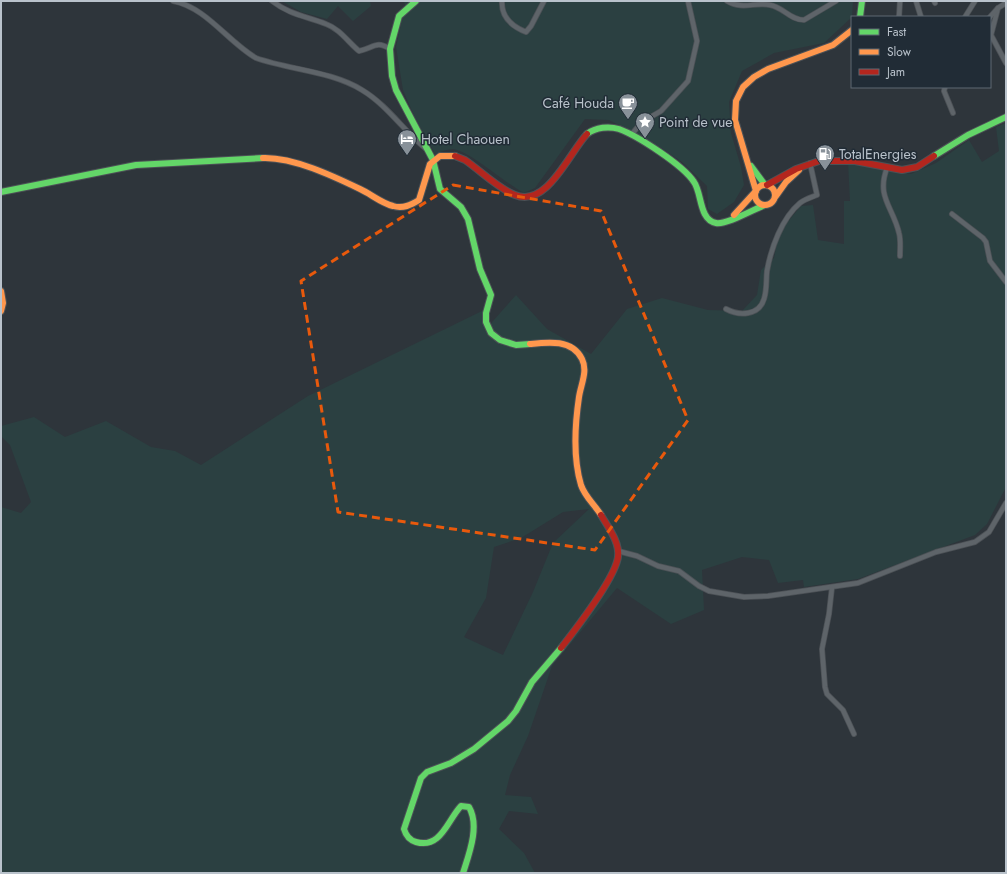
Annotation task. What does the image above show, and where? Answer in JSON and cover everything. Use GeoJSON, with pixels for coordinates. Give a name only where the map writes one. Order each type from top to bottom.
{"type":"FeatureCollection","features":[{"type":"Feature","properties":{"kind":"street"},"geometry":{"type":"LineString","coordinates":[[173,1],[178,2],[203,16],[246,52],[256,58],[348,82],[362,90],[380,103],[413,138],[425,148]]}},
{"type":"Feature","properties":{"kind":"street"},"geometry":{"type":"LineString","coordinates":[[272,1],[292,14],[327,24],[342,34],[359,51],[376,44],[382,44],[390,49]]}},
{"type":"Feature","properties":{"kind":"street"},"geometry":{"type":"LineString","coordinates":[[416,1],[399,16],[390,49],[392,76],[396,90],[425,148],[433,160],[440,188],[445,195],[461,207],[468,219],[477,257],[491,295],[486,313],[486,322],[491,333],[500,340],[509,344],[562,343],[577,352],[582,359],[585,370],[579,396],[576,432],[577,458],[581,485],[588,499],[600,513],[615,539],[618,551],[617,562],[610,578],[564,645],[532,682],[516,711],[508,721],[474,749],[451,762],[427,772],[421,778],[404,828],[404,833],[408,839],[416,843],[428,845],[438,840],[452,814],[462,806],[469,807],[475,816],[472,840],[463,873]]}},
{"type":"Feature","properties":{"kind":"street"},"geometry":{"type":"LineString","coordinates":[[502,1],[503,10],[508,21],[527,32],[544,1]]}},
{"type":"Feature","properties":{"kind":"street"},"geometry":{"type":"LineString","coordinates":[[631,135],[642,122],[661,111],[688,81],[697,41],[688,1]]}},
{"type":"Feature","properties":{"kind":"street"},"geometry":{"type":"LineString","coordinates":[[727,1],[735,5],[748,6],[770,4],[796,19],[804,20],[836,1]]}},
{"type":"Feature","properties":{"kind":"street"},"geometry":{"type":"LineString","coordinates":[[860,16],[862,1]]}},
{"type":"Feature","properties":{"kind":"street"},"geometry":{"type":"LineString","coordinates":[[899,16],[900,1]]}},
{"type":"Feature","properties":{"kind":"street"},"geometry":{"type":"LineString","coordinates":[[916,1],[920,16]]}},
{"type":"Feature","properties":{"kind":"street"},"geometry":{"type":"LineString","coordinates":[[967,16],[976,1]]}},
{"type":"Feature","properties":{"kind":"street"},"geometry":{"type":"LineString","coordinates":[[991,16],[998,8],[1006,3]]}},
{"type":"Feature","properties":{"kind":"street"},"geometry":{"type":"LineString","coordinates":[[998,8],[991,35],[1006,63]]}},
{"type":"Feature","properties":{"kind":"street"},"geometry":{"type":"LineString","coordinates":[[764,205],[757,201],[749,163],[738,136],[735,119],[736,104],[743,88],[762,71],[831,46],[851,31]]}},
{"type":"Feature","properties":{"kind":"street"},"geometry":{"type":"LineString","coordinates":[[944,88],[953,113]]}},
{"type":"Feature","properties":{"kind":"street"},"geometry":{"type":"LineString","coordinates":[[730,218],[756,191],[810,163],[839,160],[855,161],[902,170],[917,167],[968,136],[1006,117]]}},
{"type":"Feature","properties":{"kind":"street"},"geometry":{"type":"LineString","coordinates":[[1,192],[136,164],[276,158],[319,172],[399,207],[409,206],[418,200],[422,192],[427,172],[433,160],[445,156],[459,157],[472,164],[513,196],[533,198],[546,188],[582,140],[592,131],[612,127],[631,135],[686,173],[694,181],[700,194],[704,215],[708,219],[718,223],[773,202],[786,182],[804,166]]}},
{"type":"Feature","properties":{"kind":"street"},"geometry":{"type":"LineString","coordinates":[[749,163],[766,185],[773,189],[776,196]]}},
{"type":"Feature","properties":{"kind":"street"},"geometry":{"type":"LineString","coordinates":[[726,309],[733,313],[742,314],[754,311],[761,305],[764,299],[768,264],[777,233],[799,204],[817,195],[810,163]]}},
{"type":"Feature","properties":{"kind":"street"},"geometry":{"type":"LineString","coordinates":[[887,168],[884,176],[883,189],[887,205],[899,232],[900,256]]}},
{"type":"Feature","properties":{"kind":"street"},"geometry":{"type":"LineString","coordinates":[[952,214],[983,238],[986,242],[990,261],[1006,282]]}},
{"type":"Feature","properties":{"kind":"street"},"geometry":{"type":"LineString","coordinates":[[1,291],[3,303],[1,311]]}},
{"type":"Feature","properties":{"kind":"street"},"geometry":{"type":"LineString","coordinates":[[618,551],[637,556],[658,566],[679,571],[704,589],[726,595],[755,597],[832,587],[864,581],[936,552],[981,540],[993,526],[1006,502]]}},
{"type":"Feature","properties":{"kind":"street"},"geometry":{"type":"LineString","coordinates":[[832,587],[829,614],[822,649],[825,687],[827,694],[843,710],[854,734]]}},
{"type":"Feature","properties":{"kind":"highlighted area"},"geometry":{"type":"Polygon","coordinates":[[[453,185],[601,211],[688,420],[595,550],[338,512],[301,281],[453,185]]]}},
{"type":"Feature","properties":{"kind":"green space"},"geometry":{"type":"Polygon","coordinates":[[[282,1],[370,1],[371,6],[353,21],[338,6],[327,19],[301,12],[282,1]]]}},
{"type":"Feature","properties":{"kind":"green space"},"geometry":{"type":"Polygon","coordinates":[[[404,1],[853,1],[851,18],[824,43],[774,53],[742,71],[729,102],[731,133],[741,167],[744,185],[734,202],[717,214],[708,209],[707,186],[682,162],[652,142],[609,120],[585,119],[535,188],[524,193],[516,189],[469,155],[460,151],[451,149],[435,154],[415,118],[403,90],[396,47],[405,5],[404,1]]]}},
{"type":"Feature","properties":{"kind":"green space"},"geometry":{"type":"Polygon","coordinates":[[[1006,123],[1006,487],[987,524],[975,535],[858,579],[804,587],[803,580],[778,583],[769,560],[742,557],[702,570],[704,610],[671,624],[617,588],[552,666],[528,736],[510,775],[505,795],[531,797],[538,814],[509,811],[499,829],[524,853],[535,873],[1,873],[1,507],[21,513],[31,502],[10,445],[1,436],[1,426],[34,417],[65,437],[106,421],[151,447],[175,451],[201,465],[308,396],[482,311],[486,329],[516,295],[547,329],[591,354],[627,309],[662,298],[708,310],[742,311],[757,295],[761,270],[774,258],[779,232],[801,206],[813,205],[818,240],[844,244],[844,201],[850,201],[848,162],[911,174],[936,163],[969,140],[982,162],[999,151],[996,127],[1006,123]],[[589,509],[563,512],[521,538],[494,547],[486,598],[464,637],[503,655],[533,592],[553,543],[589,509]]]}},
{"type":"Feature","properties":{"kind":"traffic: fast"},"geometry":{"type":"LineString","coordinates":[[416,1],[399,16],[390,49],[392,76],[396,90],[433,160],[440,189],[461,207],[468,219],[480,269],[491,295],[486,313],[486,322],[491,333],[500,340],[516,345],[530,344]]}},
{"type":"Feature","properties":{"kind":"traffic: fast"},"geometry":{"type":"LineString","coordinates":[[860,16],[862,1]]}},
{"type":"Feature","properties":{"kind":"traffic: fast"},"geometry":{"type":"LineString","coordinates":[[934,156],[968,135],[1006,117]]}},
{"type":"Feature","properties":{"kind":"traffic: fast"},"geometry":{"type":"LineString","coordinates":[[587,134],[594,130],[603,128],[619,129],[660,152],[688,175],[694,182],[697,187],[704,212],[711,221],[716,223],[727,222],[765,205]]}},
{"type":"Feature","properties":{"kind":"traffic: fast"},"geometry":{"type":"LineString","coordinates":[[1,192],[136,165],[263,158]]}},
{"type":"Feature","properties":{"kind":"traffic: fast"},"geometry":{"type":"LineString","coordinates":[[751,166],[765,185]]}},
{"type":"Feature","properties":{"kind":"traffic: fast"},"geometry":{"type":"LineString","coordinates":[[463,873],[474,831],[474,823],[469,807],[461,806],[443,832],[438,838],[432,841],[425,843],[416,842],[410,839],[406,834],[404,829],[421,778],[427,772],[451,763],[474,749],[508,721],[516,711],[532,682],[561,648]]}},
{"type":"Feature","properties":{"kind":"traffic: slow"},"geometry":{"type":"LineString","coordinates":[[756,191],[735,120],[736,101],[743,87],[754,77],[768,69],[833,45],[851,31]]}},
{"type":"Feature","properties":{"kind":"traffic: slow"},"geometry":{"type":"LineString","coordinates":[[263,158],[287,161],[313,168],[360,189],[384,203],[404,207],[419,200],[430,164],[440,156],[455,156]]}},
{"type":"Feature","properties":{"kind":"traffic: slow"},"geometry":{"type":"LineString","coordinates":[[776,196],[786,182],[799,170]]}},
{"type":"Feature","properties":{"kind":"traffic: slow"},"geometry":{"type":"LineString","coordinates":[[765,185],[772,188],[775,195],[772,202],[765,205],[758,202],[755,195],[758,188],[765,185]]}},
{"type":"Feature","properties":{"kind":"traffic: slow"},"geometry":{"type":"LineString","coordinates":[[734,215],[755,192]]}},
{"type":"Feature","properties":{"kind":"traffic: slow"},"geometry":{"type":"LineString","coordinates":[[1,291],[3,303],[1,311]]}},
{"type":"Feature","properties":{"kind":"traffic: slow"},"geometry":{"type":"LineString","coordinates":[[530,344],[559,343],[566,345],[578,353],[582,359],[584,364],[584,378],[576,418],[578,475],[583,489],[601,515]]}},
{"type":"Feature","properties":{"kind":"traffic: jam"},"geometry":{"type":"LineString","coordinates":[[455,156],[465,160],[495,184],[508,192],[527,197],[537,194],[547,186],[565,165],[587,134]]}},
{"type":"Feature","properties":{"kind":"traffic: jam"},"geometry":{"type":"LineString","coordinates":[[767,185],[796,169],[819,161],[855,161],[902,170],[917,167],[934,156]]}},
{"type":"Feature","properties":{"kind":"traffic: jam"},"geometry":{"type":"LineString","coordinates":[[561,648],[594,604],[610,578],[618,557],[617,546],[613,535],[601,515]]}},
{"type":"Feature","properties":{"kind":"place","name":"Café Houda"},"geometry":{"type":"Point","coordinates":[628,120]}},
{"type":"Feature","properties":{"kind":"place","name":"Point de vue"},"geometry":{"type":"Point","coordinates":[645,139]}},
{"type":"Feature","properties":{"kind":"place","name":"Hotel Chaouen"},"geometry":{"type":"Point","coordinates":[407,156]}},
{"type":"Feature","properties":{"kind":"place","name":"TotalEnergies"},"geometry":{"type":"Point","coordinates":[825,171]}}]}
